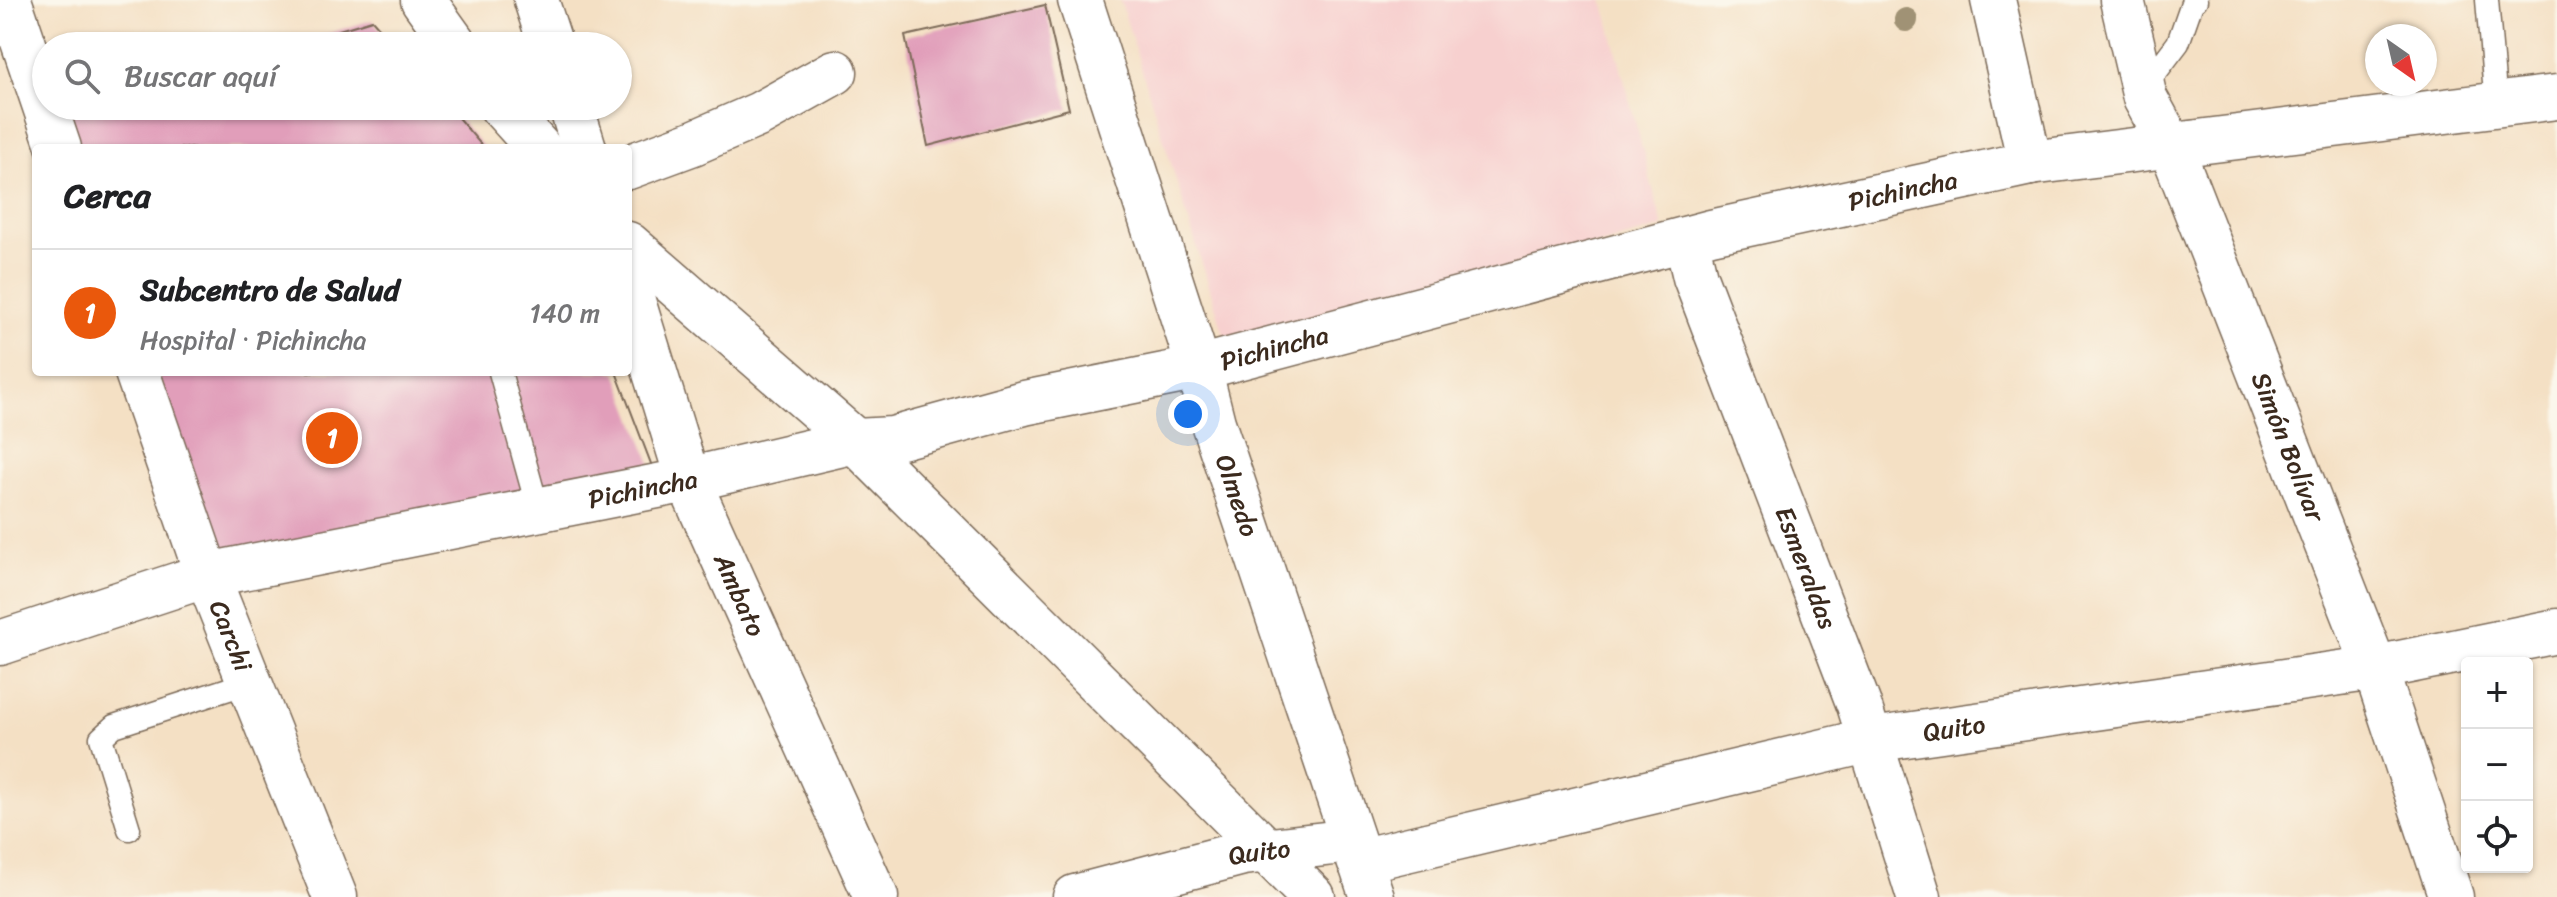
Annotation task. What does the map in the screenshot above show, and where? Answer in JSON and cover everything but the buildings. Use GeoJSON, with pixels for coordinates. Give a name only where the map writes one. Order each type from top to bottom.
{"type":"FeatureCollection","features":[{"type":"Feature","properties":{"kind":"street"},"geometry":{"type":"LineString","coordinates":[[9,0],[14,61],[32,96]]}},
{"type":"Feature","properties":{"kind":"street"},"geometry":{"type":"LineString","coordinates":[[423,0],[446,32]]}},
{"type":"Feature","properties":{"kind":"street"},"geometry":{"type":"LineString","coordinates":[[536,0],[546,32]]}},
{"type":"Feature","properties":{"kind":"street","name":"Olmedo"},"geometry":{"type":"LineString","coordinates":[[1080,0],[1199,368],[1218,438],[1361,866]]}},
{"type":"Feature","properties":{"kind":"street"},"geometry":{"type":"LineString","coordinates":[[1993,0],[2030,163]]}},
{"type":"Feature","properties":{"kind":"street","name":"Simón Bolívar"},"geometry":{"type":"LineString","coordinates":[[2122,0],[2145,98],[2170,144],[2375,668],[2451,897]]}},
{"type":"Feature","properties":{"kind":"street"},"geometry":{"type":"LineString","coordinates":[[632,166],[760,114],[835,72]]}},
{"type":"Feature","properties":{"kind":"street","name":"Pichincha"},"geometry":{"type":"LineString","coordinates":[[0,643],[207,575],[688,480],[855,441],[893,439],[1024,403],[1199,368],[1686,239],[2030,163],[2557,97]]}},
{"type":"Feature","properties":{"kind":"street"},"geometry":{"type":"LineString","coordinates":[[45,120],[57,144]]}},
{"type":"Feature","properties":{"kind":"street"},"geometry":{"type":"LineString","coordinates":[[514,120],[535,144]]}},
{"type":"Feature","properties":{"kind":"street"},"geometry":{"type":"LineString","coordinates":[[575,120],[583,144]]}},
{"type":"Feature","properties":{"kind":"street","name":"Esmeraldas"},"geometry":{"type":"LineString","coordinates":[[1686,239],[1695,277],[1871,740],[1919,897]]}},
{"type":"Feature","properties":{"kind":"street"},"geometry":{"type":"LineString","coordinates":[[632,247],[855,441],[1313,897]]}},
{"type":"Feature","properties":{"kind":"street","name":"Ambato"},"geometry":{"type":"LineString","coordinates":[[632,298],[688,480],[876,897]]}},
{"type":"Feature","properties":{"kind":"street","name":"Carchi"},"geometry":{"type":"LineString","coordinates":[[138,376],[207,575],[335,897]]}},
{"type":"Feature","properties":{"kind":"street","name":"Quito"},"geometry":{"type":"LineString","coordinates":[[1075,897],[1243,853],[1268,852],[1361,866],[1871,740],[2375,668],[2557,631]]}},
{"type":"Feature","properties":{"kind":"lane"},"geometry":{"type":"LineString","coordinates":[[2143,89],[2178,43],[2192,3],[2196,0]]}},
{"type":"Feature","properties":{"kind":"lane"},"geometry":{"type":"LineString","coordinates":[[2487,0],[2496,105]]}},
{"type":"Feature","properties":{"kind":"lane"},"geometry":{"type":"LineString","coordinates":[[501,376],[538,509]]}},
{"type":"Feature","properties":{"kind":"lane"},"geometry":{"type":"LineString","coordinates":[[129,829],[101,738],[114,726],[250,682]]}},
{"type":"Feature","properties":{"kind":"shaded area"},"geometry":{"type":"Polygon","coordinates":[[[1120,0],[1603,0],[1663,227],[1228,347],[1120,0]]]}},
{"type":"Feature","properties":{"kind":"place","name":"Subcentro de Salud"},"geometry":{"type":"Point","coordinates":[332,438]}}]}
